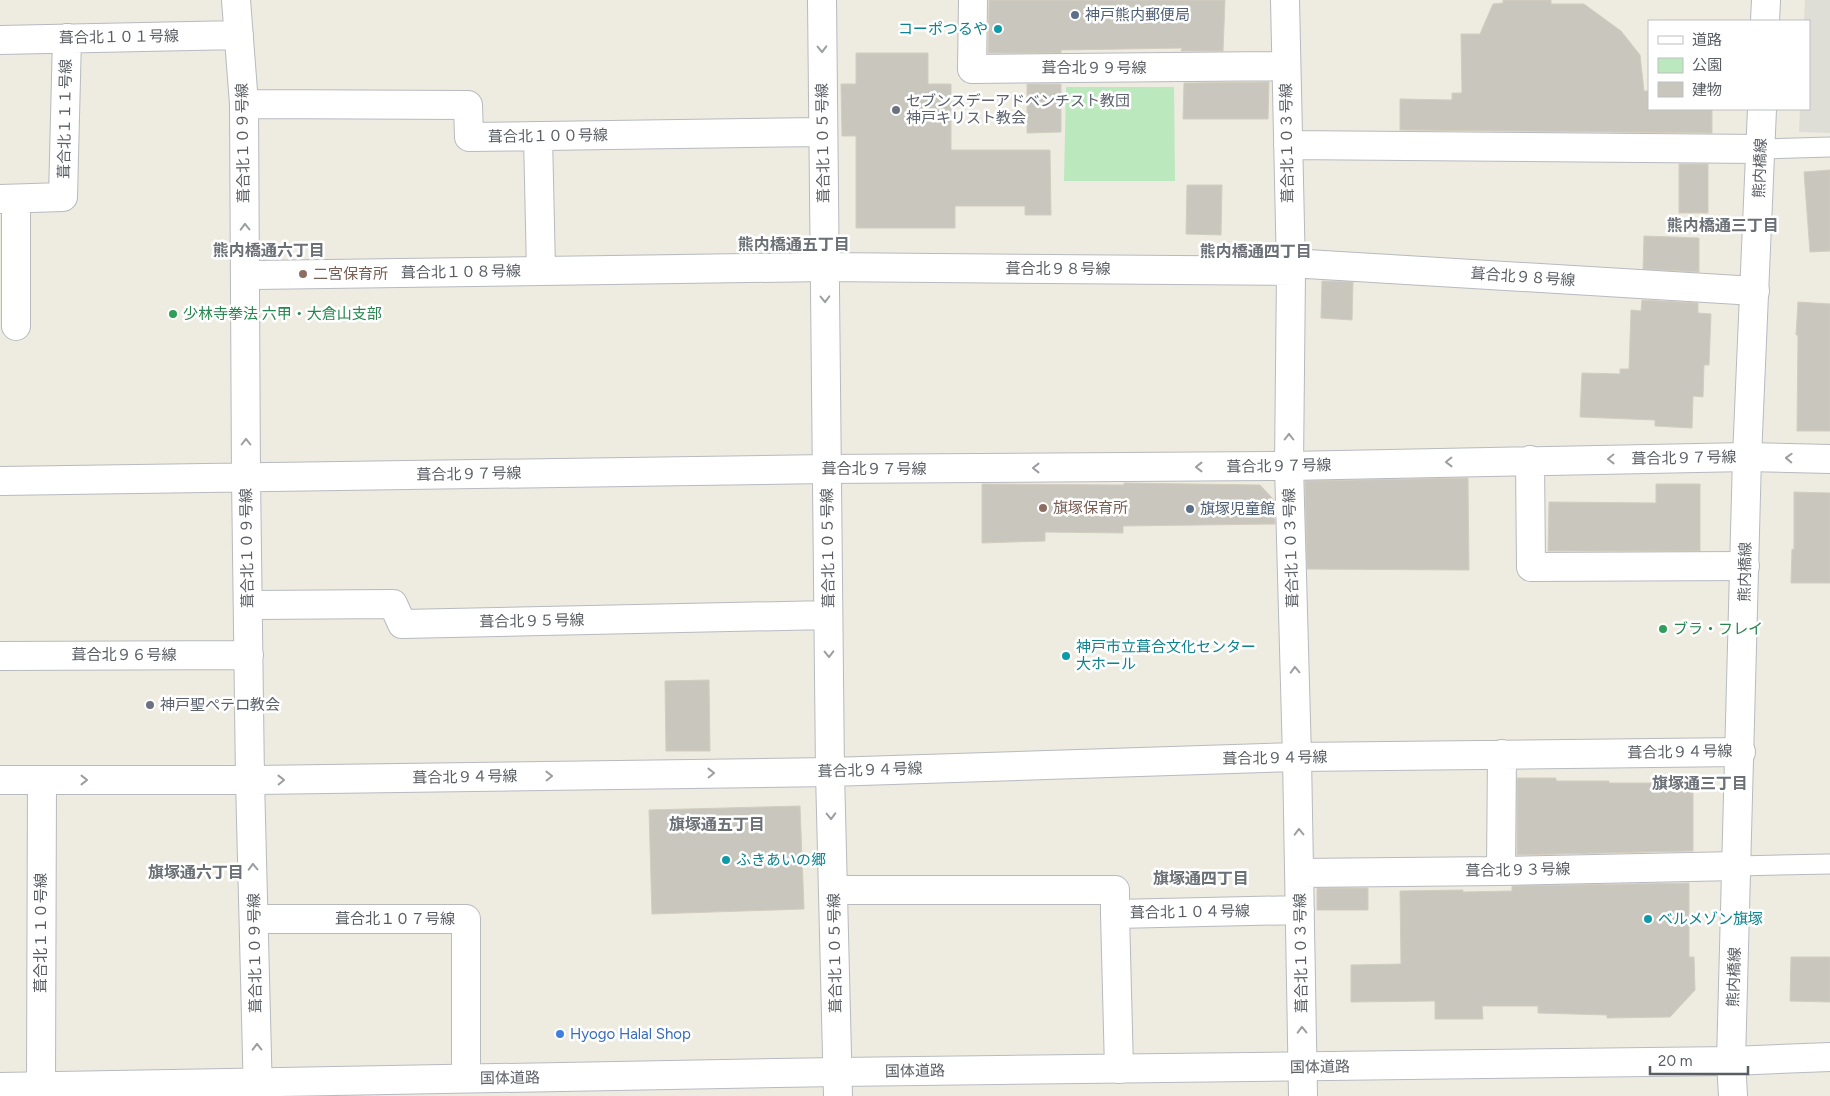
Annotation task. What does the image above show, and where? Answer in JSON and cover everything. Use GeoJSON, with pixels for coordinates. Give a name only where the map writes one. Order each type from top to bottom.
{"type":"FeatureCollection","features":[{"type":"Feature","properties":{"kind":"street","name":"葺合北１０９号線"},"geometry":{"type":"LineString","coordinates":[[236,0],[244,104],[250,780],[258,1089]]}},
{"type":"Feature","properties":{"kind":"street","name":"葺合北１０５号線"},"geometry":{"type":"LineString","coordinates":[[822,0],[830,772],[838,1084]]}},
{"type":"Feature","properties":{"kind":"street","name":"葺合北９９号線"},"geometry":{"type":"LineString","coordinates":[[973,0],[972,69],[1285,66]]}},
{"type":"Feature","properties":{"kind":"street","name":"葺合北１０３号線"},"geometry":{"type":"LineString","coordinates":[[1285,0],[1290,267],[1289,466],[1297,757],[1303,1096]]}},
{"type":"Feature","properties":{"kind":"street"},"geometry":{"type":"LineString","coordinates":[[1765,20],[1766,0]]}},
{"type":"Feature","properties":{"kind":"street","name":"葺合北１０１号線"},"geometry":{"type":"LineString","coordinates":[[0,40],[239,36]]}},
{"type":"Feature","properties":{"kind":"street","name":"葺合北１１１号線"},"geometry":{"type":"LineString","coordinates":[[8,199],[63,197],[67,38]]}},
{"type":"Feature","properties":{"kind":"street","name":"葺合北１００号線"},"geometry":{"type":"LineString","coordinates":[[244,104],[468,106],[469,137],[823,132]]}},
{"type":"Feature","properties":{"kind":"street","name":"熊内橋線"},"geometry":{"type":"LineString","coordinates":[[1733,1096],[1731,1060],[1747,457],[1762,110]]}},
{"type":"Feature","properties":{"kind":"street","name":"葺合北１０８号線"},"geometry":{"type":"LineString","coordinates":[[246,275],[541,271],[538,136]]}},
{"type":"Feature","properties":{"kind":"street"},"geometry":{"type":"LineString","coordinates":[[1288,145],[1761,149]]}},
{"type":"Feature","properties":{"kind":"street"},"geometry":{"type":"LineString","coordinates":[[8,199],[16,326]]}},
{"type":"Feature","properties":{"kind":"street","name":"葺合北９８号線"},"geometry":{"type":"LineString","coordinates":[[541,271],[825,267],[1290,267],[1755,291]]}},
{"type":"Feature","properties":{"kind":"street","name":"葺合北９７号線"},"geometry":{"type":"LineString","coordinates":[[0,481],[827,469],[1289,466],[1747,457],[1830,459]]}},
{"type":"Feature","properties":{"kind":"street"},"geometry":{"type":"LineString","coordinates":[[1530,460],[1531,567],[1745,566]]}},
{"type":"Feature","properties":{"kind":"street","name":"葺合北９５号線"},"geometry":{"type":"LineString","coordinates":[[248,605],[392,604],[402,624],[828,614]]}},
{"type":"Feature","properties":{"kind":"street","name":"葺合北９６号線"},"geometry":{"type":"LineString","coordinates":[[0,656],[249,655]]}},
{"type":"Feature","properties":{"kind":"street","name":"葺合北９４号線"},"geometry":{"type":"LineString","coordinates":[[0,780],[250,780],[830,772],[1297,757],[1740,752]]}},
{"type":"Feature","properties":{"kind":"street"},"geometry":{"type":"LineString","coordinates":[[1501,871],[1502,754]]}},
{"type":"Feature","properties":{"kind":"street","name":"葺合北１１０号線"},"geometry":{"type":"LineString","coordinates":[[41,1086],[42,780]]}},
{"type":"Feature","properties":{"kind":"street","name":"葺合北９３号線"},"geometry":{"type":"LineString","coordinates":[[1299,873],[1737,866]]}},
{"type":"Feature","properties":{"kind":"street"},"geometry":{"type":"LineString","coordinates":[[833,890],[1115,890],[1115,914]]}},
{"type":"Feature","properties":{"kind":"street","name":"葺合北１０４号線"},"geometry":{"type":"LineString","coordinates":[[1119,1070],[1115,914],[1300,910]]}},
{"type":"Feature","properties":{"kind":"street","name":"葺合北１０７号線"},"geometry":{"type":"LineString","coordinates":[[254,919],[466,919],[466,1078]]}},
{"type":"Feature","properties":{"kind":"street","name":"国体道路"},"geometry":{"type":"LineString","coordinates":[[0,1087],[258,1089],[466,1078],[838,1084],[1119,1070],[1830,1057]]}},
{"type":"Feature","properties":{"kind":"lane"},"geometry":{"type":"LineString","coordinates":[[1761,149],[1830,147]]}},
{"type":"Feature","properties":{"kind":"lane"},"geometry":{"type":"LineString","coordinates":[[1737,866],[1830,864]]}},
{"type":"Feature","properties":{"kind":"shaded area"},"geometry":{"type":"Polygon","coordinates":[[[1805,0],[1830,0],[1830,133],[1799,132],[1800,110],[1810,110],[1810,20],[1804,20],[1805,0]]]}},
{"type":"Feature","properties":{"kind":"green space"},"geometry":{"type":"Polygon","coordinates":[[[1066,87],[1174,87],[1175,181],[1064,181],[1066,87]]]}},
{"type":"Feature","properties":{"kind":"building"},"geometry":{"type":"Polygon","coordinates":[[[989,0],[1225,0],[1223,51],[1181,51],[1182,48],[1061,50],[1061,53],[988,53],[989,0]]]}},
{"type":"Feature","properties":{"kind":"building"},"geometry":{"type":"Polygon","coordinates":[[[1503,0],[1551,0],[1551,4],[1584,4],[1621,31],[1640,55],[1644,91],[1648,91],[1648,110],[1712,110],[1712,133],[1400,130],[1400,99],[1452,100],[1452,93],[1462,93],[1461,34],[1480,34],[1493,4],[1503,3],[1503,0]]]}},
{"type":"Feature","properties":{"kind":"building"},"geometry":{"type":"Polygon","coordinates":[[[856,53],[928,53],[928,84],[951,84],[951,150],[1050,150],[1051,215],[1025,215],[1025,206],[955,206],[955,228],[856,228],[856,136],[842,136],[841,84],[856,84],[856,53]]]}},
{"type":"Feature","properties":{"kind":"building"},"geometry":{"type":"Polygon","coordinates":[[[1269,82],[1268,119],[1183,119],[1184,83],[1269,82]]]}},
{"type":"Feature","properties":{"kind":"building"},"geometry":{"type":"Polygon","coordinates":[[[1027,84],[1061,84],[1061,132],[1027,133],[1027,84]]]}},
{"type":"Feature","properties":{"kind":"building"},"geometry":{"type":"Polygon","coordinates":[[[1679,164],[1708,164],[1708,213],[1679,213],[1679,164]]]}},
{"type":"Feature","properties":{"kind":"building"},"geometry":{"type":"Polygon","coordinates":[[[1830,170],[1830,251],[1810,252],[1804,172],[1830,170]]]}},
{"type":"Feature","properties":{"kind":"building"},"geometry":{"type":"Polygon","coordinates":[[[1187,185],[1222,185],[1221,235],[1186,234],[1187,185]]]}},
{"type":"Feature","properties":{"kind":"building"},"geometry":{"type":"Polygon","coordinates":[[[1644,236],[1699,238],[1699,272],[1643,269],[1644,236]]]}},
{"type":"Feature","properties":{"kind":"building"},"geometry":{"type":"Polygon","coordinates":[[[1322,281],[1353,282],[1352,320],[1321,318],[1322,281]]]}},
{"type":"Feature","properties":{"kind":"building"},"geometry":{"type":"Polygon","coordinates":[[[1642,300],[1698,303],[1698,313],[1711,314],[1709,365],[1704,365],[1703,397],[1693,396],[1692,428],[1655,426],[1655,420],[1580,417],[1582,373],[1620,374],[1620,369],[1629,369],[1631,310],[1641,311],[1642,300]]]}},
{"type":"Feature","properties":{"kind":"building"},"geometry":{"type":"Polygon","coordinates":[[[1798,302],[1830,304],[1830,431],[1797,431],[1798,335],[1796,335],[1798,302]]]}},
{"type":"Feature","properties":{"kind":"building"},"geometry":{"type":"Polygon","coordinates":[[[1468,478],[1469,570],[1307,569],[1305,481],[1468,478]]]}},
{"type":"Feature","properties":{"kind":"building"},"geometry":{"type":"Polygon","coordinates":[[[1124,483],[1260,485],[1274,500],[1275,524],[1123,526],[1123,533],[1045,532],[1045,541],[982,543],[982,484],[1124,485],[1124,483]]]}},
{"type":"Feature","properties":{"kind":"building"},"geometry":{"type":"Polygon","coordinates":[[[1656,484],[1700,484],[1700,551],[1548,551],[1549,502],[1656,503],[1656,484]]]}},
{"type":"Feature","properties":{"kind":"building"},"geometry":{"type":"Polygon","coordinates":[[[1794,492],[1830,493],[1830,583],[1791,583],[1792,549],[1794,550],[1794,492]]]}},
{"type":"Feature","properties":{"kind":"building"},"geometry":{"type":"Polygon","coordinates":[[[709,680],[710,751],[666,751],[665,681],[709,680]]]}},
{"type":"Feature","properties":{"kind":"building"},"geometry":{"type":"Polygon","coordinates":[[[1517,778],[1556,778],[1556,781],[1609,781],[1609,783],[1652,783],[1652,791],[1693,792],[1693,851],[1517,855],[1517,778]]]}},
{"type":"Feature","properties":{"kind":"building","name":"ふきあいの郷"},"geometry":{"type":"Polygon","coordinates":[[[800,806],[804,909],[652,914],[649,810],[800,806]]]}},
{"type":"Feature","properties":{"kind":"building"},"geometry":{"type":"Polygon","coordinates":[[[1689,883],[1689,957],[1694,957],[1695,990],[1670,1017],[1607,1018],[1607,1015],[1538,1013],[1538,1006],[1482,1006],[1483,1019],[1435,1019],[1435,1001],[1351,1002],[1351,965],[1401,964],[1400,891],[1512,891],[1512,886],[1689,883]]]}},
{"type":"Feature","properties":{"kind":"building"},"geometry":{"type":"Polygon","coordinates":[[[1317,888],[1368,888],[1368,910],[1317,910],[1317,888]]]}},
{"type":"Feature","properties":{"kind":"building"},"geometry":{"type":"Polygon","coordinates":[[[1791,957],[1830,957],[1830,1002],[1790,1001],[1791,957]]]}},
{"type":"Feature","properties":{"kind":"place","name":"神戸熊内郵便局"},"geometry":{"type":"Point","coordinates":[1075,15]}},
{"type":"Feature","properties":{"kind":"place","name":"コーポつるや"},"geometry":{"type":"Point","coordinates":[998,29]}},
{"type":"Feature","properties":{"kind":"place","name":"セブンスデーアドベンチスト教団 神戸キリスト教会"},"geometry":{"type":"Point","coordinates":[896,110]}},
{"type":"Feature","properties":{"kind":"place","name":"二宮保育所"},"geometry":{"type":"Point","coordinates":[303,274]}},
{"type":"Feature","properties":{"kind":"place","name":"少林寺拳法 六甲・大倉山支部"},"geometry":{"type":"Point","coordinates":[173,314]}},
{"type":"Feature","properties":{"kind":"place","name":"旗塚保育所"},"geometry":{"type":"Point","coordinates":[1043,508]}},
{"type":"Feature","properties":{"kind":"place","name":"旗塚児童館"},"geometry":{"type":"Point","coordinates":[1190,509]}},
{"type":"Feature","properties":{"kind":"place","name":"ブラ・フレイ"},"geometry":{"type":"Point","coordinates":[1663,629]}},
{"type":"Feature","properties":{"kind":"place","name":"神戸市立葺合文化センター 大ホール"},"geometry":{"type":"Point","coordinates":[1066,656]}},
{"type":"Feature","properties":{"kind":"place","name":"神戸聖ぺテロ教会"},"geometry":{"type":"Point","coordinates":[150,705]}},
{"type":"Feature","properties":{"kind":"place","name":"ふきあいの郷"},"geometry":{"type":"Point","coordinates":[726,860]}},
{"type":"Feature","properties":{"kind":"place","name":"ベルメゾン旗塚"},"geometry":{"type":"Point","coordinates":[1648,919]}},
{"type":"Feature","properties":{"kind":"place","name":"Hyogo Halal Shop"},"geometry":{"type":"Point","coordinates":[560,1034]}},
{"type":"Feature","properties":{"kind":"district","name":"熊内橋通三丁目"},"geometry":{"type":"Point","coordinates":[1723,225]}},
{"type":"Feature","properties":{"kind":"district","name":"熊内橋通五丁目"},"geometry":{"type":"Point","coordinates":[794,244]}},
{"type":"Feature","properties":{"kind":"district","name":"熊内橋通六丁目"},"geometry":{"type":"Point","coordinates":[269,250]}},
{"type":"Feature","properties":{"kind":"district","name":"熊内橋通四丁目"},"geometry":{"type":"Point","coordinates":[1256,251]}},
{"type":"Feature","properties":{"kind":"district","name":"旗塚通三丁目"},"geometry":{"type":"Point","coordinates":[1700,783]}},
{"type":"Feature","properties":{"kind":"district","name":"旗塚通五丁目"},"geometry":{"type":"Point","coordinates":[717,824]}},
{"type":"Feature","properties":{"kind":"district","name":"旗塚通六丁目"},"geometry":{"type":"Point","coordinates":[196,872]}},
{"type":"Feature","properties":{"kind":"district","name":"旗塚通四丁目"},"geometry":{"type":"Point","coordinates":[1201,878]}}]}
